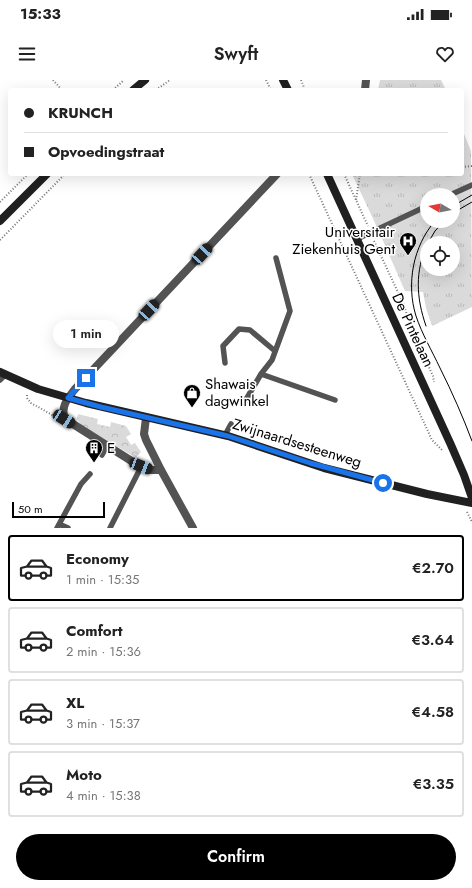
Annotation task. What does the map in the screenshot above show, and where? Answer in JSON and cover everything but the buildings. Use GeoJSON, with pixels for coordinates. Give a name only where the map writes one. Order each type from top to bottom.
{"type":"FeatureCollection","features":[{"type":"Feature","properties":{"kind":"street"},"geometry":{"type":"LineString","coordinates":[[135,88],[145,80]]}},
{"type":"Feature","properties":{"kind":"street"},"geometry":{"type":"LineString","coordinates":[[0,221],[45,176]]}},
{"type":"Feature","properties":{"kind":"street"},"geometry":{"type":"LineString","coordinates":[[161,470],[150,470],[141,466],[92,437],[64,419],[62,414],[63,408],[68,398],[275,176]]}},
{"type":"Feature","properties":{"kind":"street","name":"De Pintelaan"},"geometry":{"type":"LineString","coordinates":[[328,176],[451,445],[472,498]]}},
{"type":"Feature","properties":{"kind":"street","name":"Zwijnaardsesteenweg"},"geometry":{"type":"LineString","coordinates":[[1,375],[29,386],[68,398],[225,436],[332,470],[427,494],[472,503]]}},
{"type":"Feature","properties":{"kind":"street"},"geometry":{"type":"LineString","coordinates":[[146,418],[144,434],[161,470],[193,528]]}},
{"type":"Feature","properties":{"kind":"lane"},"geometry":{"type":"LineString","coordinates":[[460,190],[472,185]]}},
{"type":"Feature","properties":{"kind":"lane"},"geometry":{"type":"LineString","coordinates":[[357,239],[420,209]]}},
{"type":"Feature","properties":{"kind":"lane"},"geometry":{"type":"LineString","coordinates":[[244,402],[261,374],[272,360],[290,311],[276,258]]}},
{"type":"Feature","properties":{"kind":"lane"},"geometry":{"type":"LineString","coordinates":[[224,363],[223,346],[239,329],[250,330],[275,351]]}},
{"type":"Feature","properties":{"kind":"lane"},"geometry":{"type":"LineString","coordinates":[[261,374],[335,400]]}},
{"type":"Feature","properties":{"kind":"lane"},"geometry":{"type":"LineString","coordinates":[[225,436],[231,424]]}},
{"type":"Feature","properties":{"kind":"lane"},"geometry":{"type":"LineString","coordinates":[[102,455],[107,446]]}},
{"type":"Feature","properties":{"kind":"lane"},"geometry":{"type":"LineString","coordinates":[[110,528],[141,466]]}},
{"type":"Feature","properties":{"kind":"lane"},"geometry":{"type":"LineString","coordinates":[[68,528],[58,526],[81,484],[90,474]]}},
{"type":"Feature","properties":{"kind":"path"},"geometry":{"type":"LineString","coordinates":[[53,80],[60,88]]}},
{"type":"Feature","properties":{"kind":"path"},"geometry":{"type":"LineString","coordinates":[[115,88],[124,80]]}},
{"type":"Feature","properties":{"kind":"path"},"geometry":{"type":"LineString","coordinates":[[159,88],[170,80]]}},
{"type":"Feature","properties":{"kind":"path"},"geometry":{"type":"LineString","coordinates":[[0,202],[26,176]]}},
{"type":"Feature","properties":{"kind":"path"},"geometry":{"type":"LineString","coordinates":[[0,240],[63,176]]}},
{"type":"Feature","properties":{"kind":"path"},"geometry":{"type":"LineString","coordinates":[[311,176],[432,440],[446,454]]}},
{"type":"Feature","properties":{"kind":"path"},"geometry":{"type":"LineString","coordinates":[[345,176],[403,303],[433,376],[435,386]]}},
{"type":"Feature","properties":{"kind":"path"},"geometry":{"type":"LineString","coordinates":[[356,201],[360,176]]}},
{"type":"Feature","properties":{"kind":"path"},"geometry":{"type":"LineString","coordinates":[[29,386],[27,398],[31,403],[55,417],[64,419]]}},
{"type":"Feature","properties":{"kind":"green space"},"geometry":{"type":"Polygon","coordinates":[[[380,80],[441,80],[445,88],[378,88],[380,80]]]}},
{"type":"Feature","properties":{"kind":"green space"},"geometry":{"type":"Polygon","coordinates":[[[464,134],[471,151],[472,307],[432,326],[423,292],[405,291],[353,176],[464,176],[464,134]]]}},
{"type":"Feature","properties":{"kind":"green space"},"geometry":{"type":"Polygon","coordinates":[[[78,414],[98,419],[97,424],[110,427],[111,422],[126,426],[131,434],[126,437],[131,445],[135,443],[141,452],[136,457],[133,456],[81,425],[77,419],[78,414]]]}},
{"type":"Feature","properties":{"kind":"tram line"},"geometry":{"type":"LineString","coordinates":[[460,202],[472,195]]}},
{"type":"Feature","properties":{"kind":"tram line"},"geometry":{"type":"LineString","coordinates":[[460,209],[472,202]]}},
{"type":"Feature","properties":{"kind":"tram line"},"geometry":{"type":"LineString","coordinates":[[429,228],[421,242],[414,266],[412,278],[413,304],[421,329],[453,395],[472,441]]}},
{"type":"Feature","properties":{"kind":"tram line"},"geometry":{"type":"LineString","coordinates":[[432,236],[438,228]]}},
{"type":"Feature","properties":{"kind":"tram line"},"geometry":{"type":"LineString","coordinates":[[420,265],[418,285],[420,305],[426,326]]}},
{"type":"Feature","properties":{"kind":"place","name":"Universitair Ziekenhuis Gent"},"geometry":{"type":"Point","coordinates":[408,256]}},
{"type":"Feature","properties":{"kind":"place","name":"Shawais dagwinkel"},"geometry":{"type":"Point","coordinates":[192,408]}},
{"type":"Feature","properties":{"kind":"place","name":"E"},"geometry":{"type":"Point","coordinates":[94,463]}},
{"type":"Feature","properties":{"kind":"route"},"geometry":{"type":"LineString","coordinates":[[86,378],[68,398],[228,436],[324,468],[383,483]]}}]}
